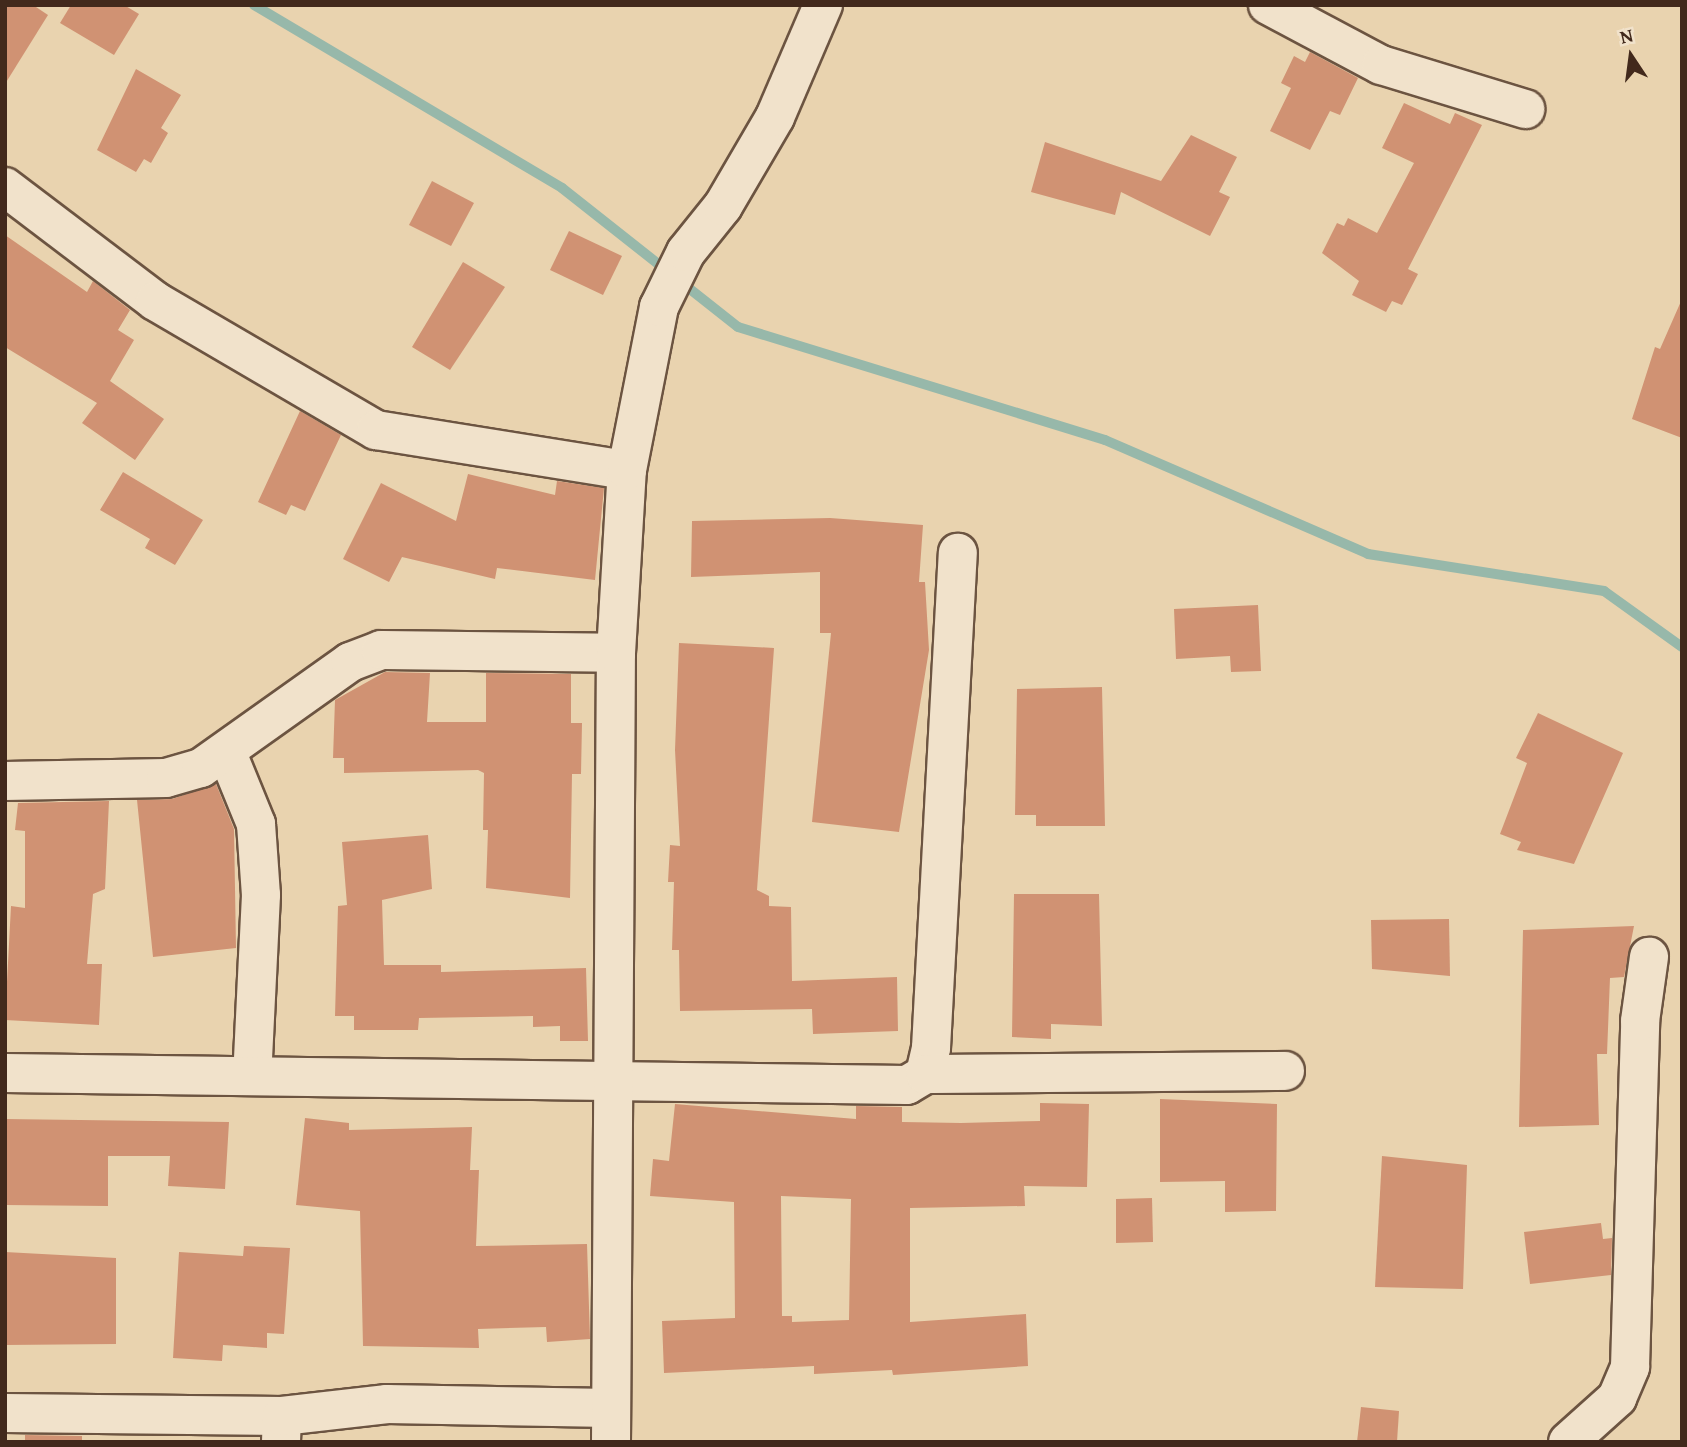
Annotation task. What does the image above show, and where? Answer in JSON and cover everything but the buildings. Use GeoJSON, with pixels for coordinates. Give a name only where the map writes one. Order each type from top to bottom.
{"type":"FeatureCollection","features":[{"type":"Feature","properties":{"kind":"street"},"geometry":{"type":"LineString","coordinates":[[5,1413],[282,1429],[484,1401],[611,1425],[611,1085],[616,653],[627,470],[659,307],[686,252],[723,206],[775,117],[823,5]]}},
{"type":"Feature","properties":{"kind":"street"},"geometry":{"type":"LineString","coordinates":[[1268,5],[1381,65],[1525,109]]}},
{"type":"Feature","properties":{"kind":"street"},"geometry":{"type":"LineString","coordinates":[[5,187],[155,301],[376,430],[627,470]]}},
{"type":"Feature","properties":{"kind":"street"},"geometry":{"type":"LineString","coordinates":[[925,1074],[958,553]]}},
{"type":"Feature","properties":{"kind":"street"},"geometry":{"type":"LineString","coordinates":[[5,781],[166,778],[227,753],[253,726],[307,698],[350,662],[380,650],[616,653]]}},
{"type":"Feature","properties":{"kind":"street"},"geometry":{"type":"LineString","coordinates":[[227,753],[256,824],[261,895],[252,1076]]}},
{"type":"Feature","properties":{"kind":"street"},"geometry":{"type":"LineString","coordinates":[[1568,1442],[1617,1398],[1630,1367],[1640,1021],[1649,957]]}},
{"type":"Feature","properties":{"kind":"street"},"geometry":{"type":"LineString","coordinates":[[5,1073],[611,1085],[908,1085],[925,1074],[1285,1071]]}},
{"type":"Feature","properties":{"kind":"waterway"},"geometry":{"type":"LineString","coordinates":[[254,5],[562,188],[738,327],[1105,440],[1368,554],[1604,591],[1682,647]]}}]}
